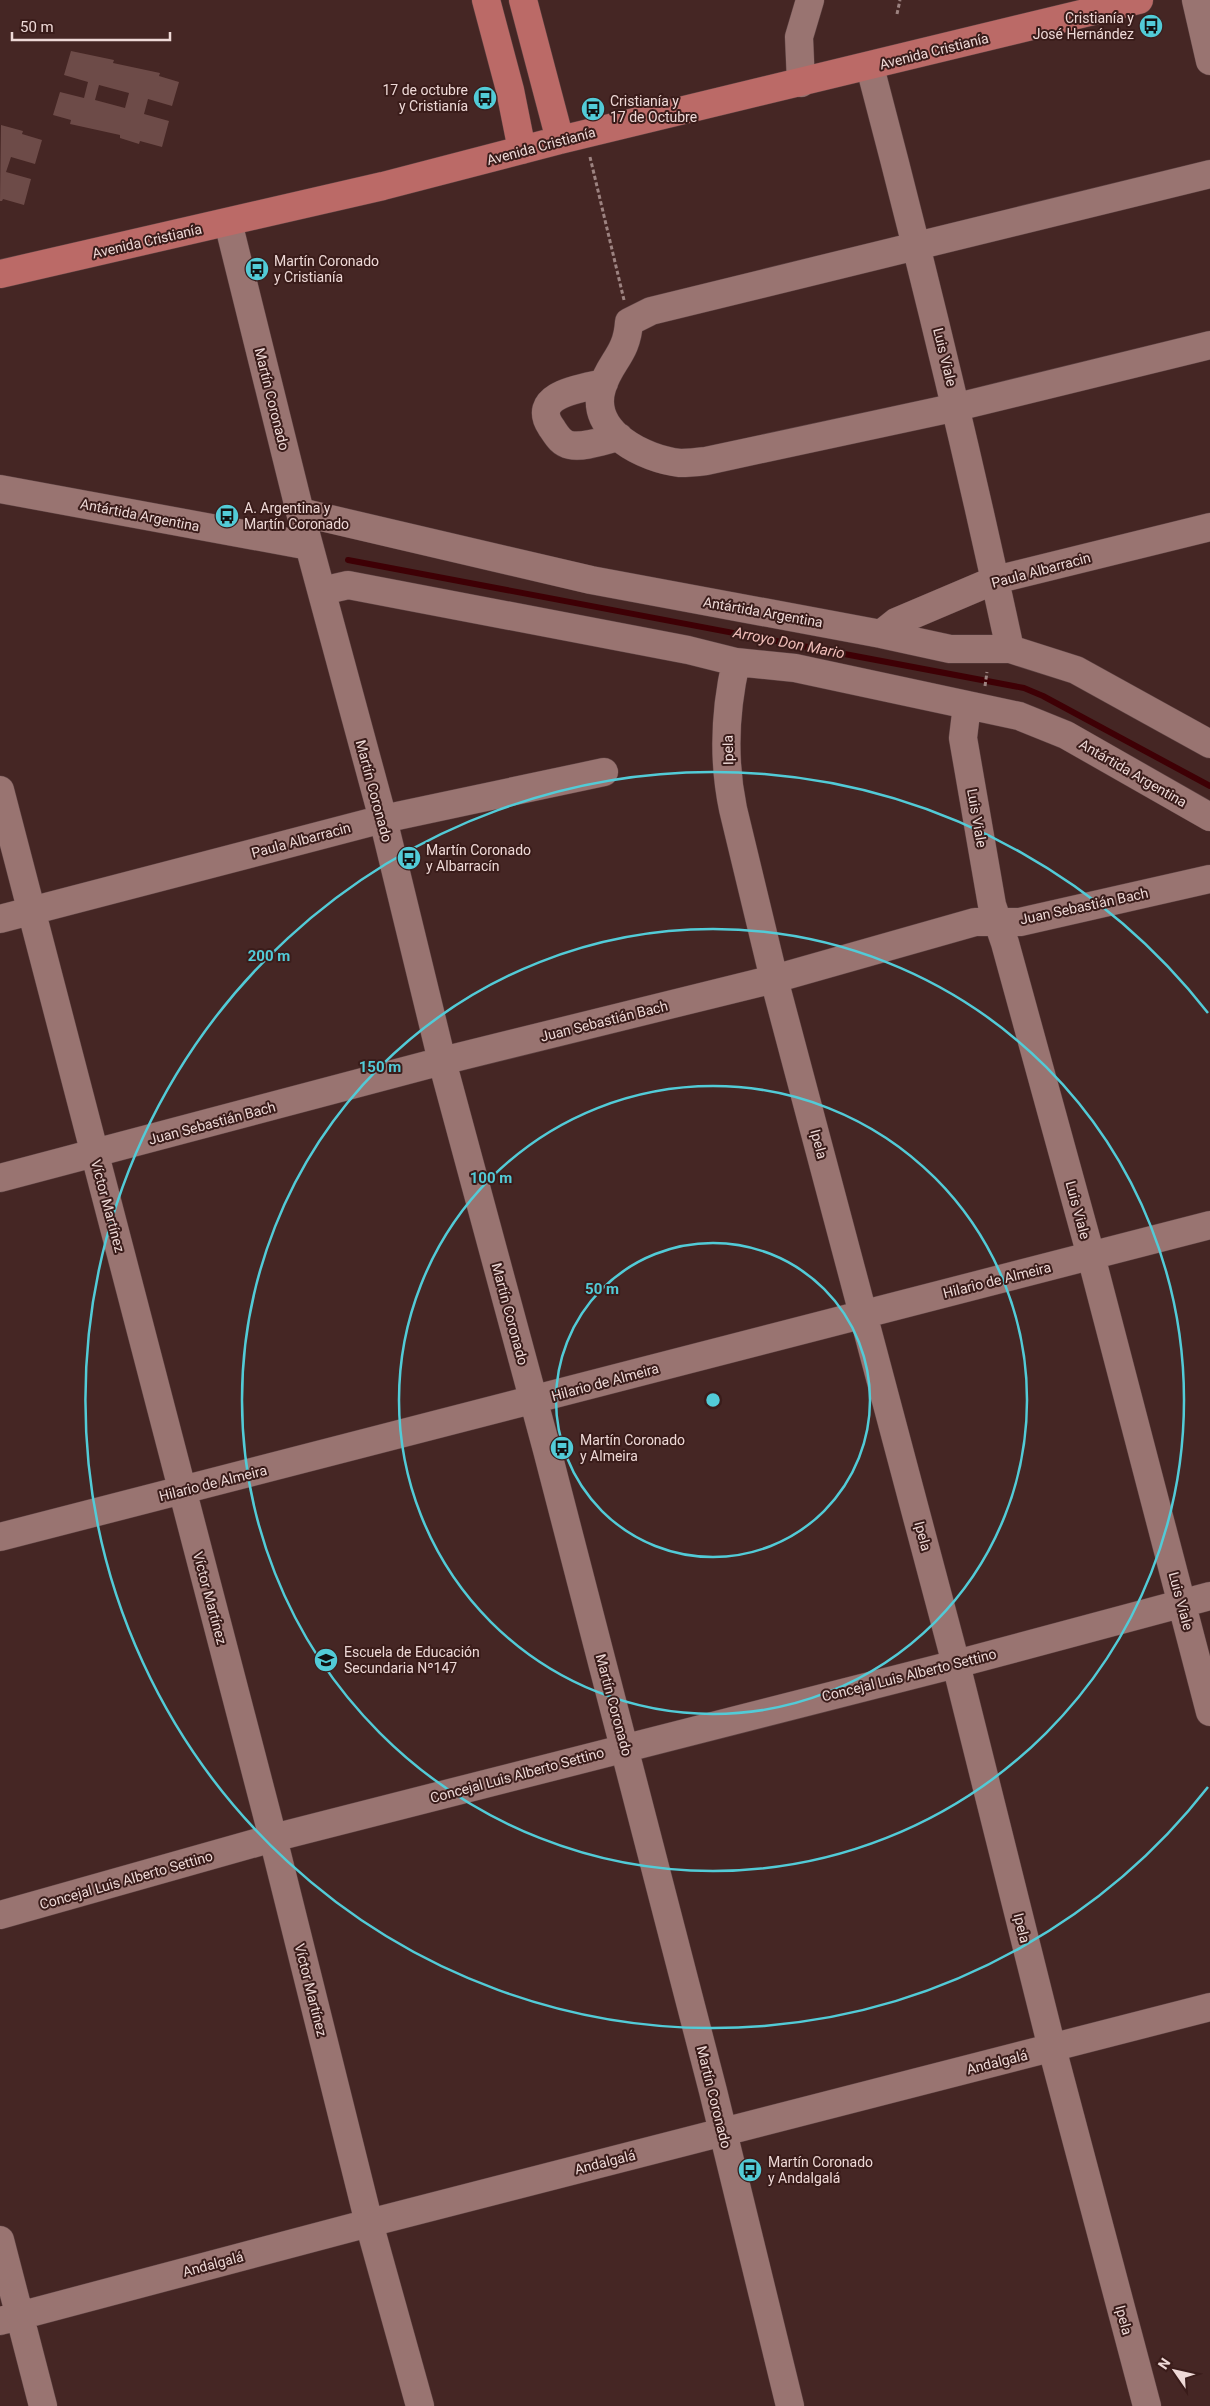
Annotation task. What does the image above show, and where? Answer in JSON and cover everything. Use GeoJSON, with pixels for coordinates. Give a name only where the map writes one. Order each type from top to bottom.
{"type":"FeatureCollection","features":[{"type":"Feature","properties":{"kind":"main road"},"geometry":{"type":"LineString","coordinates":[[486,0],[510,90],[522,150]]}},
{"type":"Feature","properties":{"kind":"main road"},"geometry":{"type":"LineString","coordinates":[[523,0],[572,137]]}},
{"type":"Feature","properties":{"kind":"main road","name":"Avenida Cristianía"},"geometry":{"type":"LineString","coordinates":[[0,274],[383,186],[572,137],[870,67],[1139,0]]}},
{"type":"Feature","properties":{"kind":"street"},"geometry":{"type":"LineString","coordinates":[[801,83],[799,37],[810,0]]}},
{"type":"Feature","properties":{"kind":"street"},"geometry":{"type":"LineString","coordinates":[[1196,0],[1210,61]]}},
{"type":"Feature","properties":{"kind":"street","name":"Luis Viale"},"geometry":{"type":"LineString","coordinates":[[870,67],[918,247],[957,408],[995,580],[999,656]]}},
{"type":"Feature","properties":{"kind":"street"},"geometry":{"type":"LineString","coordinates":[[1210,174],[918,247],[665,307],[629,322],[624,350],[604,383],[600,405],[607,425],[619,437],[636,449],[658,458],[681,463],[706,461],[957,408],[1210,345]]}},
{"type":"Feature","properties":{"kind":"street","name":"Martín Coronado"},"geometry":{"type":"LineString","coordinates":[[228,222],[300,512],[383,819],[442,1061],[534,1401],[624,1747],[723,2132],[790,2406]]}},
{"type":"Feature","properties":{"kind":"street"},"geometry":{"type":"LineString","coordinates":[[604,383],[562,393],[550,402],[546,413],[548,421],[563,442],[571,445],[619,437]]}},
{"type":"Feature","properties":{"kind":"street","name":"Antártida Argentina"},"geometry":{"type":"LineString","coordinates":[[0,489],[309,546]]}},
{"type":"Feature","properties":{"kind":"street","name":"Antártida Argentina"},"geometry":{"type":"LineString","coordinates":[[300,512],[591,580],[881,634],[950,649],[1076,670],[1210,744]]}},
{"type":"Feature","properties":{"kind":"street","name":"Paula Albarracin"},"geometry":{"type":"LineString","coordinates":[[881,634],[896,622],[995,580],[1210,528]]}},
{"type":"Feature","properties":{"kind":"street","name":"Antártida Argentina"},"geometry":{"type":"LineString","coordinates":[[322,591],[348,585],[688,650],[736,662],[795,668],[976,697],[1066,735],[1210,818]]}},
{"type":"Feature","properties":{"kind":"street","name":"Ipela"},"geometry":{"type":"LineString","coordinates":[[736,662],[727,707],[728,788],[774,979],[956,1664],[1052,2048],[1147,2406]]}},
{"type":"Feature","properties":{"kind":"street","name":"Luis Viale"},"geometry":{"type":"LineString","coordinates":[[976,697],[963,738],[992,905],[1091,1256],[1210,1712]]}},
{"type":"Feature","properties":{"kind":"street","name":"Paula Albarracin"},"geometry":{"type":"LineString","coordinates":[[0,919],[383,819],[604,772]]}},
{"type":"Feature","properties":{"kind":"street","name":"Víctor Martínez"},"geometry":{"type":"LineString","coordinates":[[0,790],[273,1838],[369,2223],[420,2406]]}},
{"type":"Feature","properties":{"kind":"street","name":"Juan Sebastián Bach"},"geometry":{"type":"LineString","coordinates":[[0,1178],[442,1061],[774,979],[975,922],[997,920],[1020,922],[1210,879]]}},
{"type":"Feature","properties":{"kind":"street","name":"Hilario de Almeira"},"geometry":{"type":"LineString","coordinates":[[0,1538],[1210,1225]]}},
{"type":"Feature","properties":{"kind":"street","name":"Concejal Luis Alberto Settino"},"geometry":{"type":"LineString","coordinates":[[0,1915],[273,1838],[624,1747],[956,1664],[1210,1596]]}},
{"type":"Feature","properties":{"kind":"street","name":"Andalgalá"},"geometry":{"type":"LineString","coordinates":[[10,2318],[369,2223],[1210,2006]]}},
{"type":"Feature","properties":{"kind":"street"},"geometry":{"type":"LineString","coordinates":[[0,2240],[10,2318],[43,2406]]}},
{"type":"Feature","properties":{"kind":"path"},"geometry":{"type":"LineString","coordinates":[[897,14],[900,0]]}},
{"type":"Feature","properties":{"kind":"path"},"geometry":{"type":"LineString","coordinates":[[572,137],[629,322]]}},
{"type":"Feature","properties":{"kind":"path"},"geometry":{"type":"LineString","coordinates":[[976,697],[999,656]]}},
{"type":"Feature","properties":{"kind":"building"},"geometry":{"type":"Polygon","coordinates":[[[71,51],[114,60],[113,63],[160,73],[159,76],[179,82],[172,106],[148,99],[144,114],[169,121],[162,147],[140,141],[139,144],[120,138],[120,135],[70,124],[71,120],[53,115],[60,92],[84,98],[88,82],[64,75],[71,51]],[[99,85],[95,100],[125,108],[129,93],[99,85]]]}},
{"type":"Feature","properties":{"kind":"building"},"geometry":{"type":"Polygon","coordinates":[[[1,125],[23,131],[22,134],[42,140],[35,164],[11,157],[6,172],[31,179],[24,205],[3,199],[0,201],[1,125]]]}},
{"type":"Feature","properties":{"kind":"waterway","name":"Arroyo Don Mario"},"geometry":{"type":"LineString","coordinates":[[348,560],[1024,688],[1043,696],[1210,786]]}},
{"type":"Feature","properties":{"kind":"place","name":"Cristianía y José Hernández"},"geometry":{"type":"Point","coordinates":[1151,26]}},
{"type":"Feature","properties":{"kind":"place","name":"17 de octubre y Cristianía"},"geometry":{"type":"Point","coordinates":[485,98]}},
{"type":"Feature","properties":{"kind":"place","name":"Cristianía y 17 de Octubre"},"geometry":{"type":"Point","coordinates":[593,109]}},
{"type":"Feature","properties":{"kind":"place","name":"Martín Coronado y Cristianía"},"geometry":{"type":"Point","coordinates":[257,269]}},
{"type":"Feature","properties":{"kind":"place","name":"A. Argentina y Martín Coronado"},"geometry":{"type":"Point","coordinates":[227,516]}},
{"type":"Feature","properties":{"kind":"place","name":"Martín Coronado y Albarracín"},"geometry":{"type":"Point","coordinates":[409,858]}},
{"type":"Feature","properties":{"kind":"place","name":"Martín Coronado y Almeira"},"geometry":{"type":"Point","coordinates":[562,1448]}},
{"type":"Feature","properties":{"kind":"place","name":"Escuela de Educación Secundaria Nº147"},"geometry":{"type":"Point","coordinates":[326,1660]}},
{"type":"Feature","properties":{"kind":"place","name":"Martín Coronado y Andalgalá"},"geometry":{"type":"Point","coordinates":[750,2170]}}]}
